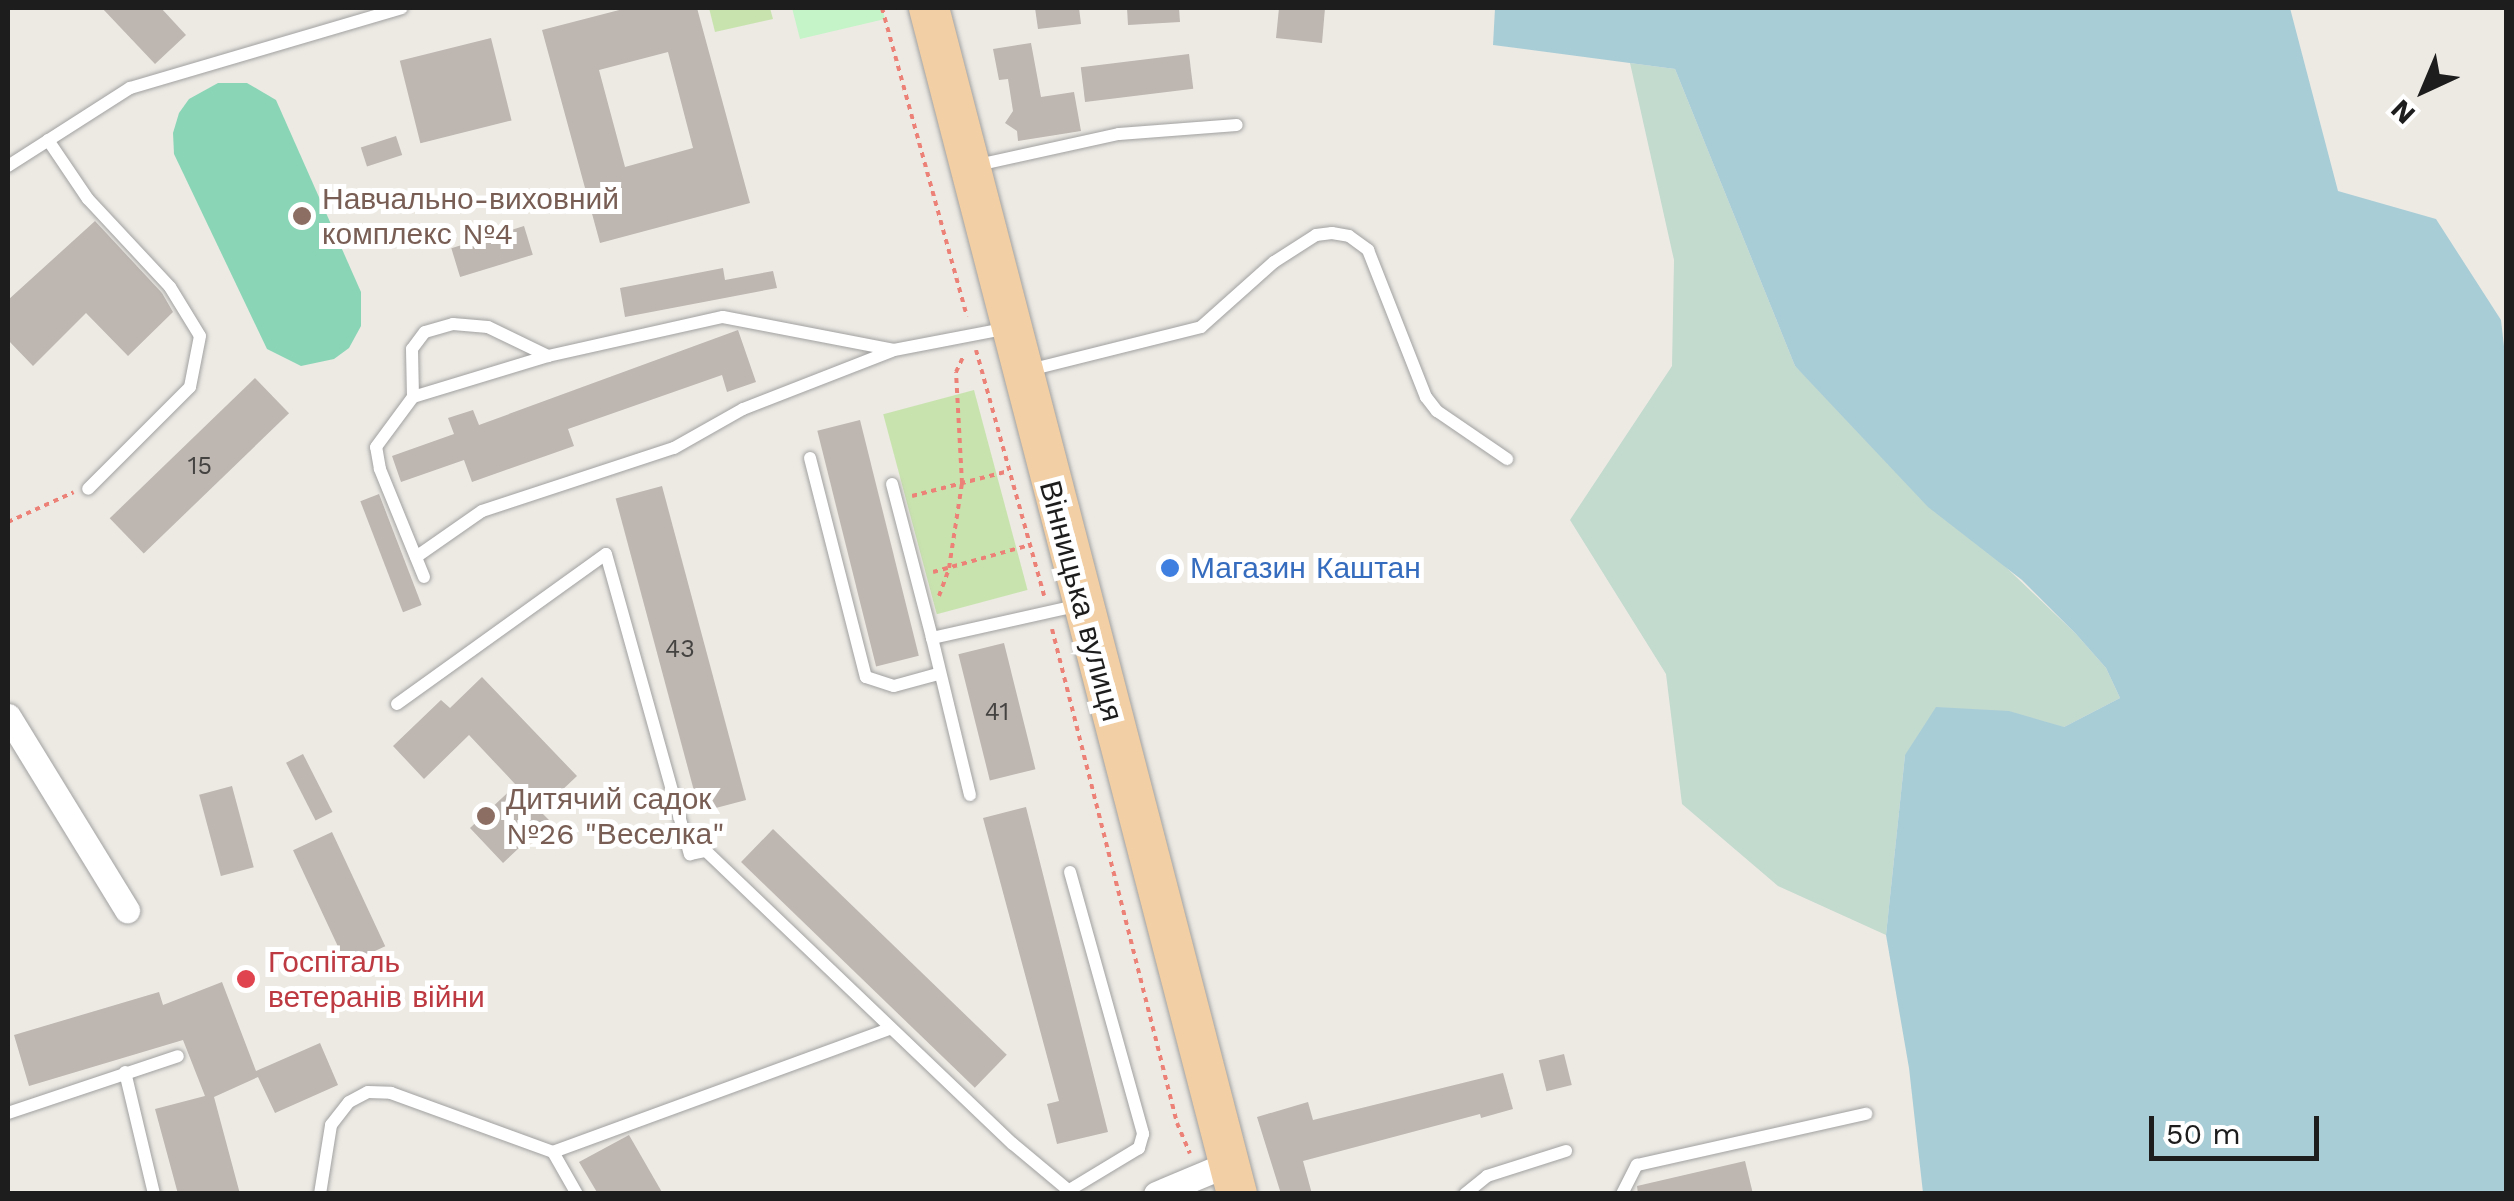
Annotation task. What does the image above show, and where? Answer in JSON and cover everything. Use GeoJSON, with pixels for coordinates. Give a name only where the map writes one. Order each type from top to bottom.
{"type":"FeatureCollection","features":[{"type":"Feature","properties":{"kind":"main road","name":"Вінницька вулиця"},"geometry":{"type":"LineString","coordinates":[[935,9],[971,167],[992,332],[1022,372],[1065,608],[1234,1178]]}},
{"type":"Feature","properties":{"kind":"street"},"geometry":{"type":"LineString","coordinates":[[8,716],[127,910]]}},
{"type":"Feature","properties":{"kind":"street"},"geometry":{"type":"LineString","coordinates":[[1156,1194],[1234,1178]]}},
{"type":"Feature","properties":{"kind":"lane"},"geometry":{"type":"LineString","coordinates":[[8,166],[130,88],[401,8]]}},
{"type":"Feature","properties":{"kind":"lane"},"geometry":{"type":"LineString","coordinates":[[971,167],[1119,134],[1237,126]]}},
{"type":"Feature","properties":{"kind":"lane"},"geometry":{"type":"LineString","coordinates":[[48,140],[88,200],[170,287],[200,336],[190,387],[88,489]]}},
{"type":"Feature","properties":{"kind":"lane"},"geometry":{"type":"LineString","coordinates":[[1022,372],[1201,327],[1274,262],[1316,235],[1332,233],[1348,236],[1368,250],[1426,397],[1437,411],[1507,459]]}},
{"type":"Feature","properties":{"kind":"lane"},"geometry":{"type":"LineString","coordinates":[[424,577],[380,469],[376,447],[413,397],[548,356],[723,317],[894,350]]}},
{"type":"Feature","properties":{"kind":"lane"},"geometry":{"type":"LineString","coordinates":[[413,397],[412,350],[425,332],[453,324],[488,327],[548,356]]}},
{"type":"Feature","properties":{"kind":"lane"},"geometry":{"type":"LineString","coordinates":[[416,557],[482,511],[674,448],[743,408],[894,350],[992,332]]}},
{"type":"Feature","properties":{"kind":"lane"},"geometry":{"type":"LineString","coordinates":[[810,458],[866,677],[894,686],[938,674]]}},
{"type":"Feature","properties":{"kind":"lane"},"geometry":{"type":"LineString","coordinates":[[892,484],[970,795]]}},
{"type":"Feature","properties":{"kind":"lane"},"geometry":{"type":"LineString","coordinates":[[397,704],[606,554],[690,854],[706,851],[890,1030],[1013,1144],[1072,1192],[1139,1148],[1143,1134],[1070,872]]}},
{"type":"Feature","properties":{"kind":"lane"},"geometry":{"type":"LineString","coordinates":[[930,632],[1065,608]]}},
{"type":"Feature","properties":{"kind":"lane"},"geometry":{"type":"LineString","coordinates":[[320,1194],[332,1125],[348,1102],[368,1092],[391,1093],[553,1152],[890,1030]]}},
{"type":"Feature","properties":{"kind":"lane"},"geometry":{"type":"LineString","coordinates":[[8,1113],[178,1056]]}},
{"type":"Feature","properties":{"kind":"lane"},"geometry":{"type":"LineString","coordinates":[[125,1072],[154,1194]]}},
{"type":"Feature","properties":{"kind":"lane"},"geometry":{"type":"LineString","coordinates":[[1622,1194],[1637,1165],[1866,1114]]}},
{"type":"Feature","properties":{"kind":"lane"},"geometry":{"type":"LineString","coordinates":[[1465,1194],[1487,1176],[1566,1151]]}},
{"type":"Feature","properties":{"kind":"lane"},"geometry":{"type":"LineString","coordinates":[[553,1152],[577,1194]]}},
{"type":"Feature","properties":{"kind":"path"},"geometry":{"type":"LineString","coordinates":[[882,8],[992,332],[1009,471],[1030,545],[1065,608],[1177,1123],[1190,1153]]}},
{"type":"Feature","properties":{"kind":"path"},"geometry":{"type":"LineString","coordinates":[[930,632],[949,568],[962,483],[956,372],[992,332]]}},
{"type":"Feature","properties":{"kind":"path"},"geometry":{"type":"LineString","coordinates":[[896,500],[1009,471]]}},
{"type":"Feature","properties":{"kind":"path"},"geometry":{"type":"LineString","coordinates":[[8,522],[60,495],[88,489]]}},
{"type":"Feature","properties":{"kind":"path"},"geometry":{"type":"LineString","coordinates":[[916,577],[1030,545]]}},
{"type":"Feature","properties":{"kind":"green space"},"geometry":{"type":"Polygon","coordinates":[[[709,8],[770,8],[773,19],[715,32],[709,8]]]}},
{"type":"Feature","properties":{"kind":"green space"},"geometry":{"type":"Polygon","coordinates":[[[792,8],[882,8],[885,19],[800,39],[792,8]]]}},
{"type":"Feature","properties":{"kind":"green space"},"geometry":{"type":"Polygon","coordinates":[[[1630,63],[1675,69],[1795,366],[2076,634],[2106,668],[2120,698],[2064,727],[1905,755],[1886,935],[1778,886],[1682,804],[1666,674],[1570,520],[1672,366],[1674,260],[1630,63]]]}},
{"type":"Feature","properties":{"kind":"green space"},"geometry":{"type":"Polygon","coordinates":[[[218,83],[247,83],[276,100],[361,292],[361,326],[349,348],[334,359],[301,366],[267,349],[174,154],[173,133],[179,113],[189,99],[218,83]]]}},
{"type":"Feature","properties":{"kind":"green space"},"geometry":{"type":"Polygon","coordinates":[[[974,390],[1028,590],[937,614],[883,414],[974,390]]]}},
{"type":"Feature","properties":{"kind":"water"},"geometry":{"type":"Polygon","coordinates":[[[1495,8],[2290,8],[2338,191],[2436,219],[2501,320],[2506,364],[2506,1193],[1923,1193],[1909,1068],[1886,935],[1905,755],[1936,707],[2009,711],[2064,727],[2120,698],[2106,668],[2076,634],[2022,580],[1928,507],[1795,366],[1675,69],[1493,45],[1495,8]]]}},
{"type":"Feature","properties":{"kind":"building"},"geometry":{"type":"Polygon","coordinates":[[[102,8],[161,8],[186,35],[155,64],[102,8]]]}},
{"type":"Feature","properties":{"kind":"building"},"geometry":{"type":"Polygon","coordinates":[[[627,8],[697,8],[750,203],[600,243],[542,30],[627,8]],[[668,52],[599,70],[625,167],[693,148],[668,52]]]}},
{"type":"Feature","properties":{"kind":"building"},"geometry":{"type":"Polygon","coordinates":[[[1035,8],[1079,8],[1081,24],[1038,29],[1035,8]]]}},
{"type":"Feature","properties":{"kind":"building"},"geometry":{"type":"Polygon","coordinates":[[[1127,8],[1179,8],[1180,22],[1128,25],[1127,8]]]}},
{"type":"Feature","properties":{"kind":"building"},"geometry":{"type":"Polygon","coordinates":[[[1279,8],[1325,8],[1322,43],[1276,38],[1279,8]]]}},
{"type":"Feature","properties":{"kind":"building"},"geometry":{"type":"Polygon","coordinates":[[[491,38],[512,120],[420,143],[400,61],[491,38]]]}},
{"type":"Feature","properties":{"kind":"building"},"geometry":{"type":"Polygon","coordinates":[[[1031,43],[1041,97],[1074,92],[1081,131],[1018,141],[1017,131],[1005,123],[1013,111],[1008,79],[999,80],[993,49],[1031,43]]]}},
{"type":"Feature","properties":{"kind":"building"},"geometry":{"type":"Polygon","coordinates":[[[1189,54],[1193,89],[1085,102],[1081,67],[1189,54]]]}},
{"type":"Feature","properties":{"kind":"building"},"geometry":{"type":"Polygon","coordinates":[[[396,136],[402,155],[367,166],[361,147],[396,136]]]}},
{"type":"Feature","properties":{"kind":"building"},"geometry":{"type":"Polygon","coordinates":[[[95,221],[162,293],[173,312],[128,356],[86,313],[33,366],[8,340],[8,300],[95,221]]]}},
{"type":"Feature","properties":{"kind":"building"},"geometry":{"type":"Polygon","coordinates":[[[524,226],[533,255],[460,277],[451,248],[524,226]]]}},
{"type":"Feature","properties":{"kind":"building"},"geometry":{"type":"Polygon","coordinates":[[[723,268],[725,280],[773,271],[777,288],[625,317],[620,288],[723,268]]]}},
{"type":"Feature","properties":{"kind":"building"},"geometry":{"type":"Polygon","coordinates":[[[738,330],[756,382],[727,392],[722,375],[568,429],[574,446],[472,482],[464,460],[401,482],[392,456],[454,434],[448,418],[473,410],[479,425],[738,330]]]}},
{"type":"Feature","properties":{"kind":"building"},"geometry":{"type":"Polygon","coordinates":[[[255,378],[289,413],[144,554],[110,518],[255,378]]]}},
{"type":"Feature","properties":{"kind":"building"},"geometry":{"type":"Polygon","coordinates":[[[860,420],[919,656],[876,666],[817,431],[860,420]]]}},
{"type":"Feature","properties":{"kind":"building"},"geometry":{"type":"Polygon","coordinates":[[[662,486],[746,800],[700,812],[616,498],[662,486]]]}},
{"type":"Feature","properties":{"kind":"building"},"geometry":{"type":"Polygon","coordinates":[[[379,494],[422,605],[403,612],[360,501],[379,494]]]}},
{"type":"Feature","properties":{"kind":"building"},"geometry":{"type":"Polygon","coordinates":[[[1004,643],[1035,769],[990,781],[958,654],[1004,643]]]}},
{"type":"Feature","properties":{"kind":"building"},"geometry":{"type":"Polygon","coordinates":[[[482,677],[577,776],[540,811],[549,820],[503,863],[470,828],[516,785],[469,735],[424,779],[393,746],[441,700],[450,708],[482,677]]]}},
{"type":"Feature","properties":{"kind":"building"},"geometry":{"type":"Polygon","coordinates":[[[303,754],[333,812],[316,821],[286,763],[303,754]]]}},
{"type":"Feature","properties":{"kind":"building"},"geometry":{"type":"Polygon","coordinates":[[[232,786],[254,867],[221,876],[199,795],[232,786]]]}},
{"type":"Feature","properties":{"kind":"building"},"geometry":{"type":"Polygon","coordinates":[[[1026,807],[1108,1132],[1057,1144],[1047,1104],[1059,1101],[983,818],[1026,807]]]}},
{"type":"Feature","properties":{"kind":"building"},"geometry":{"type":"Polygon","coordinates":[[[773,829],[1007,1055],[975,1088],[741,862],[773,829]]]}},
{"type":"Feature","properties":{"kind":"building"},"geometry":{"type":"Polygon","coordinates":[[[332,832],[385,946],[346,964],[293,850],[332,832]]]}},
{"type":"Feature","properties":{"kind":"building"},"geometry":{"type":"Polygon","coordinates":[[[222,982],[256,1071],[320,1043],[338,1085],[275,1113],[258,1077],[214,1097],[240,1194],[178,1194],[155,1109],[205,1096],[183,1040],[29,1086],[14,1035],[159,992],[163,1005],[222,982]]]}},
{"type":"Feature","properties":{"kind":"building"},"geometry":{"type":"Polygon","coordinates":[[[1564,1054],[1572,1085],[1547,1091],[1539,1060],[1564,1054]]]}},
{"type":"Feature","properties":{"kind":"building"},"geometry":{"type":"Polygon","coordinates":[[[1503,1073],[1513,1109],[1481,1118],[1480,1114],[1303,1161],[1312,1194],[1281,1194],[1257,1117],[1308,1102],[1313,1120],[1503,1073]]]}},
{"type":"Feature","properties":{"kind":"building"},"geometry":{"type":"Polygon","coordinates":[[[629,1135],[663,1194],[598,1194],[579,1162],[629,1135]]]}},
{"type":"Feature","properties":{"kind":"building"},"geometry":{"type":"Polygon","coordinates":[[[1745,1161],[1753,1194],[1638,1194],[1637,1186],[1745,1161]]]}},
{"type":"Feature","properties":{"kind":"place","name":"Навчально-виховний комплекс №4"},"geometry":{"type":"Point","coordinates":[302,216]}},
{"type":"Feature","properties":{"kind":"place","name":"Магазин Каштан"},"geometry":{"type":"Point","coordinates":[1170,568]}},
{"type":"Feature","properties":{"kind":"place","name":"Дитячий садок №26 \"Веселка\""},"geometry":{"type":"Point","coordinates":[486,816]}},
{"type":"Feature","properties":{"kind":"place","name":"Госпіталь ветеранів війни"},"geometry":{"type":"Point","coordinates":[246,979]}}]}
